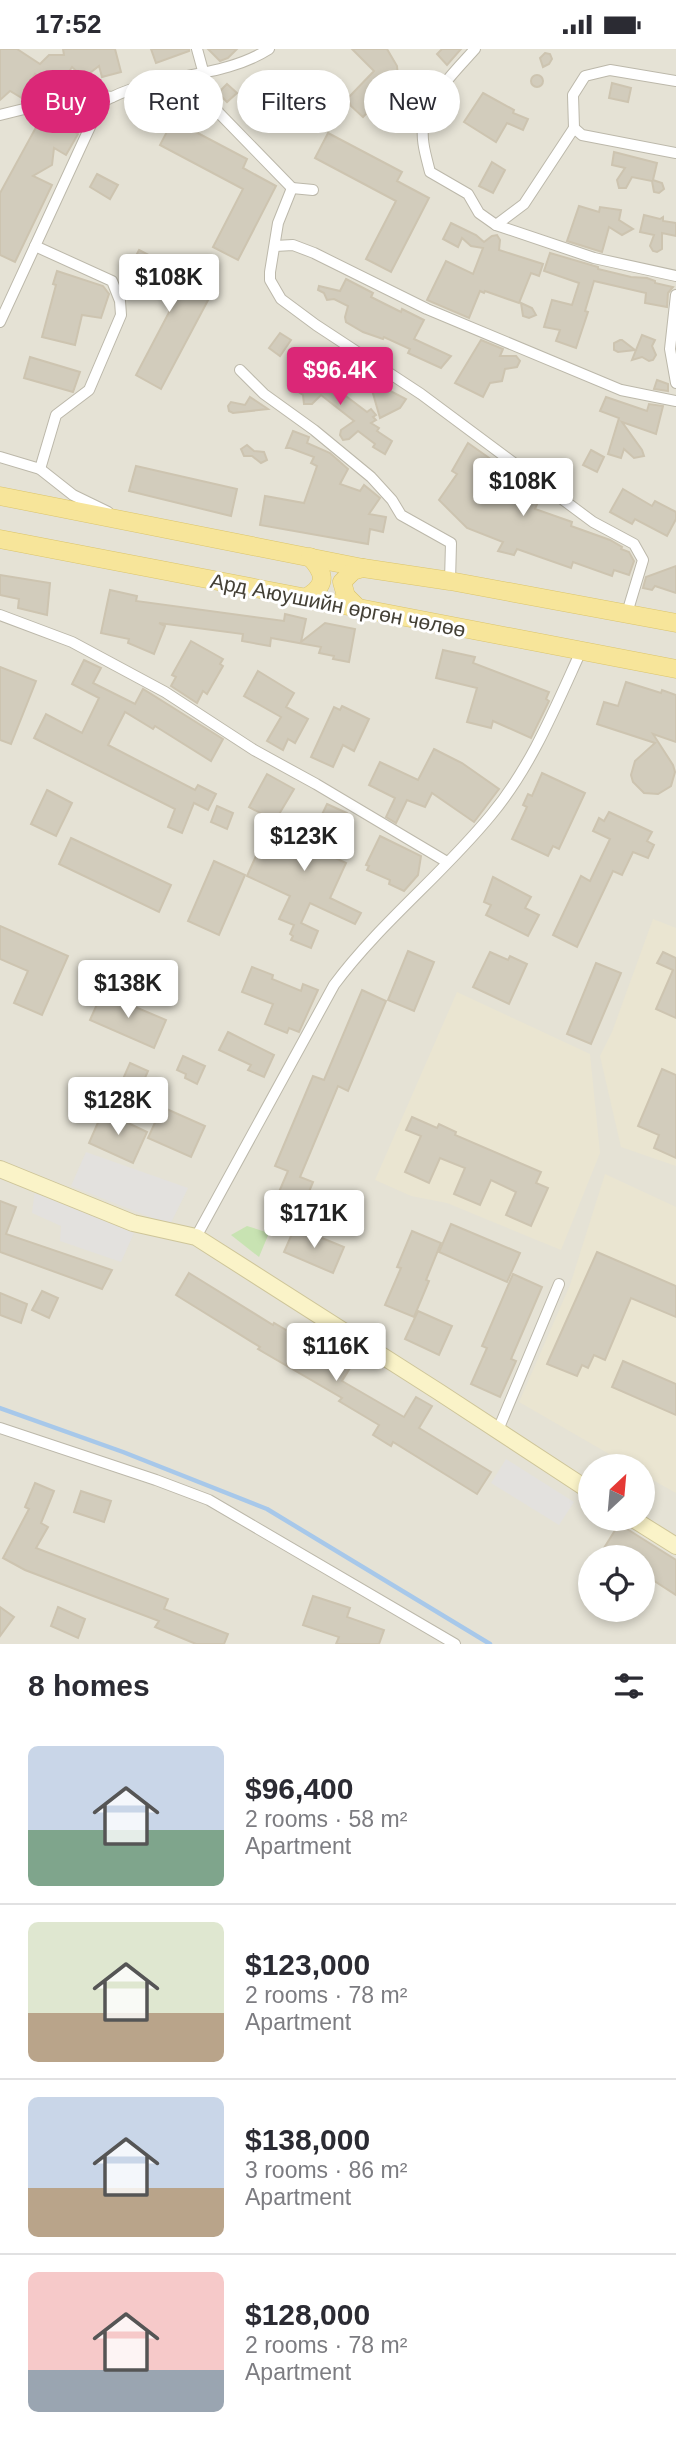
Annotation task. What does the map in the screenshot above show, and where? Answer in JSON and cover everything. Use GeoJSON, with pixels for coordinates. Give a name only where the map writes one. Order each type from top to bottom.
{"type":"FeatureCollection","features":[{"type":"Feature","properties":{"kind":"main road","name":"Ард Аюушийн өргөн чөлөө"},"geometry":{"type":"LineString","coordinates":[[0,496],[363,568],[450,581],[676,623]]}},
{"type":"Feature","properties":{"kind":"main road","name":"Ард Аюушийн өргөн чөлөө"},"geometry":{"type":"LineString","coordinates":[[0,539],[676,669]]}},
{"type":"Feature","properties":{"kind":"main road"},"geometry":{"type":"LineString","coordinates":[[305,598],[315,593],[323,574],[310,557]]}},
{"type":"Feature","properties":{"kind":"main road"},"geometry":{"type":"LineString","coordinates":[[357,607],[346,596],[342,582],[353,571],[363,568]]}},
{"type":"Feature","properties":{"kind":"main road"},"geometry":{"type":"LineString","coordinates":[[0,1168],[133,1223],[196,1237],[578,1483]]}},
{"type":"Feature","properties":{"kind":"main road"},"geometry":{"type":"LineString","coordinates":[[652,1531],[676,1546]]}},
{"type":"Feature","properties":{"kind":"street"},"geometry":{"type":"LineString","coordinates":[[197,49],[202,70]]}},
{"type":"Feature","properties":{"kind":"street"},"geometry":{"type":"LineString","coordinates":[[210,70],[251,60],[269,49]]}},
{"type":"Feature","properties":{"kind":"street"},"geometry":{"type":"LineString","coordinates":[[475,49],[455,71],[432,105],[424,123],[424,151],[430,172],[468,194],[479,213],[496,225],[594,258],[676,276]]}},
{"type":"Feature","properties":{"kind":"street"},"geometry":{"type":"LineString","coordinates":[[496,225],[524,204],[574,128],[573,95],[585,76],[610,70],[676,81]]}},
{"type":"Feature","properties":{"kind":"street"},"geometry":{"type":"LineString","coordinates":[[0,323],[100,103],[124,93]]}},
{"type":"Feature","properties":{"kind":"street"},"geometry":{"type":"LineString","coordinates":[[0,115],[85,94],[111,97]]}},
{"type":"Feature","properties":{"kind":"street"},"geometry":{"type":"LineString","coordinates":[[223,117],[292,188],[313,190]]}},
{"type":"Feature","properties":{"kind":"street"},"geometry":{"type":"LineString","coordinates":[[574,128],[582,135],[676,153]]}},
{"type":"Feature","properties":{"kind":"street"},"geometry":{"type":"LineString","coordinates":[[292,188],[278,223],[270,279],[281,299],[421,394],[593,522],[634,544],[643,560],[627,613]]}},
{"type":"Feature","properties":{"kind":"street"},"geometry":{"type":"LineString","coordinates":[[275,246],[293,245],[314,253],[427,309],[621,390],[676,401]]}},
{"type":"Feature","properties":{"kind":"street"},"geometry":{"type":"LineString","coordinates":[[35,246],[112,281],[120,301],[121,315],[89,390],[56,415],[40,469]]}},
{"type":"Feature","properties":{"kind":"street"},"geometry":{"type":"LineString","coordinates":[[676,295],[670,349],[676,383]]}},
{"type":"Feature","properties":{"kind":"street"},"geometry":{"type":"LineString","coordinates":[[240,370],[264,394],[371,477],[393,500],[401,515],[451,543],[450,581]]}},
{"type":"Feature","properties":{"kind":"street"},"geometry":{"type":"LineString","coordinates":[[0,457],[40,469],[73,495],[126,521]]}},
{"type":"Feature","properties":{"kind":"street"},"geometry":{"type":"LineString","coordinates":[[0,615],[72,642],[165,692],[254,750],[447,862]]}},
{"type":"Feature","properties":{"kind":"street"},"geometry":{"type":"LineString","coordinates":[[196,1237],[334,985],[356,955],[491,815],[531,759],[581,651]]}},
{"type":"Feature","properties":{"kind":"street"},"geometry":{"type":"LineString","coordinates":[[498,1430],[559,1284]]}},
{"type":"Feature","properties":{"kind":"street"},"geometry":{"type":"LineString","coordinates":[[0,1428],[156,1479],[209,1500],[455,1644]]}},
{"type":"Feature","properties":{"kind":"shaded area"},"geometry":{"type":"Polygon","coordinates":[[[0,49],[676,49],[676,1644],[0,1644],[0,49]]]}},
{"type":"Feature","properties":{"kind":"shaded area"},"geometry":{"type":"Polygon","coordinates":[[[653,919],[676,928],[676,1166],[621,1147],[600,1056],[612,1032],[653,919]]]}},
{"type":"Feature","properties":{"kind":"shaded area"},"geometry":{"type":"Polygon","coordinates":[[[457,992],[590,1054],[600,1153],[561,1250],[447,1203],[411,1196],[375,1180],[457,992]]]}},
{"type":"Feature","properties":{"kind":"shaded area"},"geometry":{"type":"Polygon","coordinates":[[[86,1152],[188,1188],[170,1225],[71,1186],[86,1152]]]}},
{"type":"Feature","properties":{"kind":"shaded area"},"geometry":{"type":"Polygon","coordinates":[[[605,1174],[676,1207],[676,1493],[655,1481],[655,1454],[609,1454],[519,1402],[570,1285],[605,1174]]]}},
{"type":"Feature","properties":{"kind":"shaded area"},"geometry":{"type":"Polygon","coordinates":[[[35,1189],[134,1233],[121,1262],[60,1241],[61,1226],[32,1213],[35,1189]]]}},
{"type":"Feature","properties":{"kind":"shaded area"},"geometry":{"type":"Polygon","coordinates":[[[506,1459],[574,1502],[559,1525],[491,1483],[506,1459]]]}},
{"type":"Feature","properties":{"kind":"green space"},"geometry":{"type":"Polygon","coordinates":[[[247,1226],[269,1233],[259,1257],[231,1235],[247,1226]]]}},
{"type":"Feature","properties":{"kind":"building"},"geometry":{"type":"Polygon","coordinates":[[[0,49],[17,49],[40,64],[49,55],[64,55],[63,49],[115,49],[121,72],[110,75],[110,70],[100,70],[99,66],[94,70],[75,70],[72,67],[70,70],[21,70],[21,97],[10,91],[0,100],[0,49]]]}},
{"type":"Feature","properties":{"kind":"building"},"geometry":{"type":"Polygon","coordinates":[[[151,49],[189,49],[189,51],[156,63],[151,49]]]}},
{"type":"Feature","properties":{"kind":"building"},"geometry":{"type":"Polygon","coordinates":[[[208,49],[237,49],[228,58],[220,61],[208,49]]]}},
{"type":"Feature","properties":{"kind":"building"},"geometry":{"type":"Polygon","coordinates":[[[352,49],[387,49],[397,70],[373,70],[352,49]]]}},
{"type":"Feature","properties":{"kind":"building"},"geometry":{"type":"Polygon","coordinates":[[[442,49],[461,49],[447,65],[437,54],[442,49]]]}},
{"type":"Feature","properties":{"kind":"building"},"geometry":{"type":"Polygon","coordinates":[[[545,53],[550,54],[552,59],[543,67],[540,58],[545,53]]]}},
{"type":"Feature","properties":{"kind":"building"},"geometry":{"type":"Polygon","coordinates":[[[537,75],[543,81],[537,87],[531,81],[537,75]]]}},
{"type":"Feature","properties":{"kind":"building"},"geometry":{"type":"Polygon","coordinates":[[[364,81],[363,117],[351,106],[350,96],[364,81]]]}},
{"type":"Feature","properties":{"kind":"building"},"geometry":{"type":"Polygon","coordinates":[[[612,83],[631,88],[628,102],[609,98],[612,83]]]}},
{"type":"Feature","properties":{"kind":"building"},"geometry":{"type":"Polygon","coordinates":[[[227,84],[237,93],[227,102],[223,98],[223,88],[227,84]]]}},
{"type":"Feature","properties":{"kind":"building"},"geometry":{"type":"Polygon","coordinates":[[[483,93],[514,110],[513,113],[528,119],[523,130],[507,123],[496,142],[464,122],[483,93]]]}},
{"type":"Feature","properties":{"kind":"building"},"geometry":{"type":"Polygon","coordinates":[[[33,133],[78,134],[66,155],[54,148],[52,165],[33,176],[52,185],[15,262],[0,255],[0,193],[33,133]]]}},
{"type":"Feature","properties":{"kind":"building"},"geometry":{"type":"Polygon","coordinates":[[[166,133],[198,133],[247,159],[243,168],[276,186],[238,260],[213,247],[243,189],[160,145],[166,133]]]}},
{"type":"Feature","properties":{"kind":"building"},"geometry":{"type":"Polygon","coordinates":[[[328,133],[402,172],[397,181],[429,198],[391,272],[366,259],[396,201],[315,158],[328,133]]]}},
{"type":"Feature","properties":{"kind":"building"},"geometry":{"type":"Polygon","coordinates":[[[614,152],[657,163],[653,180],[662,183],[664,189],[659,193],[654,192],[652,181],[632,177],[626,188],[619,188],[617,180],[625,168],[612,165],[614,152]]]}},
{"type":"Feature","properties":{"kind":"building"},"geometry":{"type":"Polygon","coordinates":[[[492,162],[505,170],[493,193],[479,186],[492,162]]]}},
{"type":"Feature","properties":{"kind":"building"},"geometry":{"type":"Polygon","coordinates":[[[97,174],[118,185],[110,199],[90,187],[97,174]]]}},
{"type":"Feature","properties":{"kind":"building"},"geometry":{"type":"Polygon","coordinates":[[[579,206],[599,212],[600,207],[621,210],[619,220],[633,229],[622,235],[609,227],[602,252],[567,241],[579,206]]]}},
{"type":"Feature","properties":{"kind":"building"},"geometry":{"type":"Polygon","coordinates":[[[644,215],[660,219],[663,217],[663,221],[676,223],[676,236],[662,233],[662,249],[657,252],[650,246],[654,235],[640,232],[644,215]]]}},
{"type":"Feature","properties":{"kind":"building"},"geometry":{"type":"Polygon","coordinates":[[[451,223],[484,242],[497,235],[500,240],[499,250],[543,264],[539,276],[531,273],[519,303],[480,291],[469,318],[427,300],[446,261],[473,274],[483,248],[471,246],[462,238],[458,247],[443,239],[451,223]]]}},
{"type":"Feature","properties":{"kind":"building"},"geometry":{"type":"Polygon","coordinates":[[[139,250],[214,289],[161,389],[136,375],[175,301],[126,275],[139,250]]]}},
{"type":"Feature","properties":{"kind":"building"},"geometry":{"type":"Polygon","coordinates":[[[550,253],[598,269],[647,278],[655,283],[673,287],[668,293],[667,307],[645,303],[646,293],[594,281],[585,311],[588,312],[576,348],[556,341],[560,330],[544,327],[552,300],[572,305],[579,283],[544,271],[550,253]]]}},
{"type":"Feature","properties":{"kind":"building"},"geometry":{"type":"Polygon","coordinates":[[[57,271],[103,286],[109,294],[101,318],[82,315],[75,345],[42,337],[56,285],[53,284],[57,271]]]}},
{"type":"Feature","properties":{"kind":"building"},"geometry":{"type":"Polygon","coordinates":[[[346,279],[373,293],[371,297],[424,320],[414,339],[451,356],[441,368],[408,353],[410,349],[384,337],[383,339],[363,332],[346,322],[348,306],[334,299],[327,300],[324,293],[318,290],[319,286],[340,291],[346,279]]]}},
{"type":"Feature","properties":{"kind":"building"},"geometry":{"type":"Polygon","coordinates":[[[521,303],[532,308],[536,315],[529,318],[523,316],[521,303]]]}},
{"type":"Feature","properties":{"kind":"building"},"geometry":{"type":"Polygon","coordinates":[[[280,333],[291,340],[280,356],[269,348],[280,333]]]}},
{"type":"Feature","properties":{"kind":"building"},"geometry":{"type":"Polygon","coordinates":[[[642,335],[655,340],[652,346],[656,355],[653,360],[642,357],[632,360],[642,335]]]}},
{"type":"Feature","properties":{"kind":"building"},"geometry":{"type":"Polygon","coordinates":[[[481,340],[503,349],[500,356],[516,356],[520,361],[517,367],[505,369],[502,381],[490,383],[483,397],[455,383],[481,340]]]}},
{"type":"Feature","properties":{"kind":"building"},"geometry":{"type":"Polygon","coordinates":[[[620,340],[635,350],[614,350],[614,343],[620,340]]]}},
{"type":"Feature","properties":{"kind":"building"},"geometry":{"type":"Polygon","coordinates":[[[30,357],[80,372],[73,392],[24,378],[30,357]]]}},
{"type":"Feature","properties":{"kind":"building"},"geometry":{"type":"Polygon","coordinates":[[[302,363],[367,412],[371,409],[376,420],[371,423],[379,428],[377,431],[392,441],[385,454],[373,447],[375,444],[358,431],[349,439],[343,440],[341,430],[354,421],[321,395],[312,404],[304,404],[303,395],[292,388],[295,382],[291,380],[302,363]]]}},
{"type":"Feature","properties":{"kind":"building"},"geometry":{"type":"Polygon","coordinates":[[[657,380],[668,384],[668,391],[654,389],[657,380]]]}},
{"type":"Feature","properties":{"kind":"building"},"geometry":{"type":"Polygon","coordinates":[[[377,384],[406,399],[400,408],[380,418],[372,390],[372,386],[377,384]]]}},
{"type":"Feature","properties":{"kind":"building"},"geometry":{"type":"Polygon","coordinates":[[[250,397],[268,409],[233,413],[229,411],[231,402],[245,405],[250,397]]]}},
{"type":"Feature","properties":{"kind":"building"},"geometry":{"type":"Polygon","coordinates":[[[606,397],[647,411],[649,404],[663,406],[656,434],[622,422],[644,456],[634,458],[624,449],[621,458],[608,454],[619,418],[600,411],[606,397]]]}},
{"type":"Feature","properties":{"kind":"building"},"geometry":{"type":"Polygon","coordinates":[[[293,431],[309,437],[307,443],[330,453],[348,469],[340,484],[360,491],[364,485],[380,498],[369,514],[386,517],[383,532],[370,529],[368,544],[260,525],[265,496],[304,503],[317,466],[311,463],[314,457],[286,448],[293,431]]]}},
{"type":"Feature","properties":{"kind":"building"},"geometry":{"type":"Polygon","coordinates":[[[468,443],[529,486],[525,495],[538,502],[535,509],[572,522],[571,526],[610,540],[629,552],[634,561],[629,575],[614,570],[612,576],[573,562],[571,568],[517,549],[514,555],[498,551],[503,542],[467,528],[439,500],[457,474],[452,471],[468,443]]]}},
{"type":"Feature","properties":{"kind":"building"},"geometry":{"type":"Polygon","coordinates":[[[247,445],[254,451],[264,452],[267,460],[261,463],[252,456],[244,456],[241,449],[247,445]]]}},
{"type":"Feature","properties":{"kind":"building"},"geometry":{"type":"Polygon","coordinates":[[[591,450],[604,457],[597,472],[583,465],[591,450]]]}},
{"type":"Feature","properties":{"kind":"building"},"geometry":{"type":"Polygon","coordinates":[[[136,466],[237,489],[231,516],[129,491],[136,466]]]}},
{"type":"Feature","properties":{"kind":"building"},"geometry":{"type":"Polygon","coordinates":[[[623,489],[652,506],[655,501],[676,512],[676,519],[667,536],[635,519],[632,524],[610,512],[623,489]]]}},
{"type":"Feature","properties":{"kind":"building"},"geometry":{"type":"Polygon","coordinates":[[[676,566],[676,593],[655,586],[652,590],[643,588],[646,577],[676,566]]]}},
{"type":"Feature","properties":{"kind":"building"},"geometry":{"type":"Polygon","coordinates":[[[0,575],[50,583],[47,615],[18,608],[19,599],[0,595],[0,575]]]}},
{"type":"Feature","properties":{"kind":"building"},"geometry":{"type":"Polygon","coordinates":[[[110,590],[137,596],[136,601],[284,621],[285,614],[306,619],[301,642],[325,623],[355,629],[349,662],[319,653],[321,647],[271,638],[270,646],[242,641],[243,634],[159,623],[165,626],[154,654],[128,643],[129,639],[101,633],[110,590]]]}},
{"type":"Feature","properties":{"kind":"building"},"geometry":{"type":"Polygon","coordinates":[[[191,641],[223,659],[220,664],[223,666],[207,694],[203,691],[197,703],[171,686],[176,677],[172,675],[191,641]]]}},
{"type":"Feature","properties":{"kind":"building"},"geometry":{"type":"Polygon","coordinates":[[[443,650],[475,657],[473,663],[549,692],[546,699],[549,701],[531,738],[493,721],[491,728],[467,722],[477,688],[436,678],[443,650]]]}},
{"type":"Feature","properties":{"kind":"building"},"geometry":{"type":"Polygon","coordinates":[[[84,660],[101,668],[93,683],[135,704],[143,689],[223,739],[211,761],[155,726],[153,729],[125,712],[108,745],[195,790],[198,785],[216,794],[208,810],[194,803],[182,833],[168,827],[175,809],[34,738],[46,714],[82,733],[99,698],[72,684],[84,660]]]}},
{"type":"Feature","properties":{"kind":"building"},"geometry":{"type":"Polygon","coordinates":[[[0,667],[36,681],[11,744],[0,740],[0,667]]]}},
{"type":"Feature","properties":{"kind":"building"},"geometry":{"type":"Polygon","coordinates":[[[258,671],[294,693],[286,707],[308,719],[295,743],[288,739],[283,750],[267,741],[281,717],[244,696],[258,671]]]}},
{"type":"Feature","properties":{"kind":"building"},"geometry":{"type":"Polygon","coordinates":[[[626,682],[676,695],[676,742],[653,734],[675,772],[671,786],[658,794],[644,793],[633,782],[631,775],[635,761],[655,743],[597,724],[604,702],[618,706],[626,682]]]}},
{"type":"Feature","properties":{"kind":"building"},"geometry":{"type":"Polygon","coordinates":[[[342,706],[369,719],[354,751],[343,745],[333,767],[311,757],[334,707],[340,710],[342,706]]]}},
{"type":"Feature","properties":{"kind":"building"},"geometry":{"type":"Polygon","coordinates":[[[434,749],[462,763],[499,789],[474,822],[432,793],[425,807],[407,800],[396,823],[386,817],[395,798],[369,785],[380,762],[418,780],[434,749]]]}},
{"type":"Feature","properties":{"kind":"building"},"geometry":{"type":"Polygon","coordinates":[[[542,773],[585,793],[559,849],[553,846],[548,856],[512,839],[527,807],[523,805],[528,794],[532,796],[542,773]]]}},
{"type":"Feature","properties":{"kind":"building"},"geometry":{"type":"Polygon","coordinates":[[[267,774],[294,789],[275,821],[249,807],[267,774]]]}},
{"type":"Feature","properties":{"kind":"building"},"geometry":{"type":"Polygon","coordinates":[[[47,790],[72,803],[56,836],[31,824],[47,790]]]}},
{"type":"Feature","properties":{"kind":"building"},"geometry":{"type":"Polygon","coordinates":[[[327,804],[347,813],[329,855],[346,863],[330,898],[361,913],[355,924],[310,903],[301,923],[318,931],[311,948],[291,940],[293,936],[290,934],[294,925],[279,919],[290,896],[247,876],[269,827],[308,844],[327,804]]]}},
{"type":"Feature","properties":{"kind":"building"},"geometry":{"type":"Polygon","coordinates":[[[217,806],[233,813],[227,829],[211,822],[217,806]]]}},
{"type":"Feature","properties":{"kind":"building"},"geometry":{"type":"Polygon","coordinates":[[[609,812],[652,832],[647,841],[654,845],[648,858],[633,852],[622,875],[613,871],[577,947],[553,935],[581,876],[590,881],[610,839],[593,831],[599,818],[604,821],[609,812]]]}},
{"type":"Feature","properties":{"kind":"building"},"geometry":{"type":"Polygon","coordinates":[[[380,836],[421,856],[418,875],[404,891],[389,884],[390,880],[367,870],[369,866],[366,865],[380,836]]]}},
{"type":"Feature","properties":{"kind":"building"},"geometry":{"type":"Polygon","coordinates":[[[71,838],[171,885],[159,912],[59,864],[71,838]]]}},
{"type":"Feature","properties":{"kind":"building"},"geometry":{"type":"Polygon","coordinates":[[[214,861],[245,875],[219,935],[188,921],[214,861]]]}},
{"type":"Feature","properties":{"kind":"building"},"geometry":{"type":"Polygon","coordinates":[[[493,877],[531,897],[525,908],[539,915],[528,936],[486,915],[491,905],[484,902],[493,877]]]}},
{"type":"Feature","properties":{"kind":"building"},"geometry":{"type":"Polygon","coordinates":[[[0,926],[68,956],[42,1015],[14,1003],[28,971],[0,959],[0,926]]]}},
{"type":"Feature","properties":{"kind":"building"},"geometry":{"type":"Polygon","coordinates":[[[408,951],[434,962],[414,1011],[388,1000],[408,951]]]}},
{"type":"Feature","properties":{"kind":"building"},"geometry":{"type":"Polygon","coordinates":[[[490,952],[508,960],[510,956],[527,964],[509,1004],[473,987],[490,952]]]}},
{"type":"Feature","properties":{"kind":"building"},"geometry":{"type":"Polygon","coordinates":[[[663,952],[676,958],[676,1018],[656,1009],[673,970],[657,963],[663,952]]]}},
{"type":"Feature","properties":{"kind":"building"},"geometry":{"type":"Polygon","coordinates":[[[596,963],[621,973],[591,1044],[567,1034],[596,963]]]}},
{"type":"Feature","properties":{"kind":"building"},"geometry":{"type":"Polygon","coordinates":[[[252,967],[301,991],[303,984],[318,990],[299,1032],[289,1028],[287,1033],[265,1024],[273,1004],[242,992],[252,967]]]}},
{"type":"Feature","properties":{"kind":"building"},"geometry":{"type":"Polygon","coordinates":[[[362,990],[386,1001],[348,1091],[338,1086],[300,1177],[313,1182],[293,1231],[267,1220],[288,1171],[275,1166],[313,1076],[324,1080],[362,990]]]}},
{"type":"Feature","properties":{"kind":"building"},"geometry":{"type":"Polygon","coordinates":[[[102,993],[166,1020],[154,1048],[90,1020],[102,993]]]}},
{"type":"Feature","properties":{"kind":"building"},"geometry":{"type":"Polygon","coordinates":[[[228,1032],[274,1055],[264,1077],[248,1070],[251,1065],[219,1050],[228,1032]]]}},
{"type":"Feature","properties":{"kind":"building"},"geometry":{"type":"Polygon","coordinates":[[[183,1056],[205,1066],[197,1084],[177,1070],[183,1056]]]}},
{"type":"Feature","properties":{"kind":"building"},"geometry":{"type":"Polygon","coordinates":[[[130,1063],[148,1071],[141,1087],[123,1079],[130,1063]]]}},
{"type":"Feature","properties":{"kind":"building"},"geometry":{"type":"Polygon","coordinates":[[[662,1069],[676,1075],[676,1158],[654,1148],[659,1135],[638,1126],[662,1069]]]}},
{"type":"Feature","properties":{"kind":"building"},"geometry":{"type":"Polygon","coordinates":[[[162,1107],[205,1126],[191,1157],[148,1138],[162,1107]]]}},
{"type":"Feature","properties":{"kind":"building"},"geometry":{"type":"Polygon","coordinates":[[[103,1111],[147,1132],[133,1163],[89,1143],[103,1111]]]}},
{"type":"Feature","properties":{"kind":"building"},"geometry":{"type":"Polygon","coordinates":[[[412,1117],[437,1128],[439,1124],[456,1132],[455,1135],[541,1172],[536,1183],[548,1188],[531,1226],[506,1215],[516,1192],[491,1180],[480,1205],[454,1194],[465,1168],[440,1158],[429,1183],[405,1172],[421,1136],[406,1130],[412,1117]]]}},
{"type":"Feature","properties":{"kind":"building"},"geometry":{"type":"Polygon","coordinates":[[[0,1201],[16,1207],[6,1234],[112,1270],[102,1289],[0,1252],[0,1201]]]}},
{"type":"Feature","properties":{"kind":"building"},"geometry":{"type":"Polygon","coordinates":[[[451,1224],[520,1253],[507,1282],[439,1252],[451,1224]]]}},
{"type":"Feature","properties":{"kind":"building"},"geometry":{"type":"Polygon","coordinates":[[[295,1227],[344,1247],[333,1273],[284,1252],[295,1227]]]}},
{"type":"Feature","properties":{"kind":"building"},"geometry":{"type":"Polygon","coordinates":[[[412,1231],[441,1243],[414,1317],[385,1305],[401,1268],[397,1267],[412,1231]]]}},
{"type":"Feature","properties":{"kind":"building"},"geometry":{"type":"Polygon","coordinates":[[[597,1252],[676,1286],[676,1317],[631,1298],[605,1360],[594,1355],[588,1368],[582,1365],[577,1376],[547,1364],[597,1252]]]}},
{"type":"Feature","properties":{"kind":"building"},"geometry":{"type":"Polygon","coordinates":[[[189,1273],[350,1368],[342,1381],[404,1417],[416,1397],[432,1406],[419,1428],[491,1472],[477,1494],[393,1442],[391,1446],[373,1435],[379,1425],[339,1401],[342,1398],[258,1349],[260,1347],[176,1295],[189,1273]]]}},
{"type":"Feature","properties":{"kind":"building"},"geometry":{"type":"Polygon","coordinates":[[[513,1274],[542,1287],[511,1359],[516,1361],[500,1397],[471,1384],[487,1348],[482,1346],[513,1274]]]}},
{"type":"Feature","properties":{"kind":"building"},"geometry":{"type":"Polygon","coordinates":[[[42,1291],[58,1298],[49,1318],[32,1310],[42,1291]]]}},
{"type":"Feature","properties":{"kind":"building"},"geometry":{"type":"Polygon","coordinates":[[[0,1293],[27,1304],[21,1323],[0,1315],[0,1293]]]}},
{"type":"Feature","properties":{"kind":"building"},"geometry":{"type":"Polygon","coordinates":[[[418,1311],[452,1326],[439,1355],[405,1339],[418,1311]]]}},
{"type":"Feature","properties":{"kind":"building"},"geometry":{"type":"Polygon","coordinates":[[[623,1361],[676,1384],[676,1415],[612,1387],[623,1361]]]}},
{"type":"Feature","properties":{"kind":"building"},"geometry":{"type":"Polygon","coordinates":[[[35,1483],[54,1491],[41,1523],[48,1527],[36,1548],[168,1599],[164,1609],[228,1634],[224,1644],[196,1644],[155,1627],[159,1621],[25,1570],[3,1558],[29,1509],[25,1507],[35,1483]]]}},
{"type":"Feature","properties":{"kind":"building"},"geometry":{"type":"Polygon","coordinates":[[[81,1491],[111,1501],[104,1522],[74,1512],[81,1491]]]}},
{"type":"Feature","properties":{"kind":"building"},"geometry":{"type":"Polygon","coordinates":[[[615,1531],[630,1531],[652,1545],[606,1545],[615,1531]]]}},
{"type":"Feature","properties":{"kind":"building"},"geometry":{"type":"Polygon","coordinates":[[[655,1547],[676,1560],[676,1595],[655,1581],[655,1547]]]}},
{"type":"Feature","properties":{"kind":"building"},"geometry":{"type":"Polygon","coordinates":[[[313,1596],[350,1608],[347,1617],[384,1630],[379,1644],[336,1644],[339,1637],[303,1625],[313,1596]]]}},
{"type":"Feature","properties":{"kind":"building"},"geometry":{"type":"Polygon","coordinates":[[[0,1607],[14,1617],[0,1636],[0,1607]]]}},
{"type":"Feature","properties":{"kind":"building"},"geometry":{"type":"Polygon","coordinates":[[[58,1607],[85,1619],[78,1638],[51,1626],[58,1607]]]}},
{"type":"Feature","properties":{"kind":"waterway"},"geometry":{"type":"LineString","coordinates":[[0,1408],[123,1452],[267,1509],[490,1644]]}}]}
